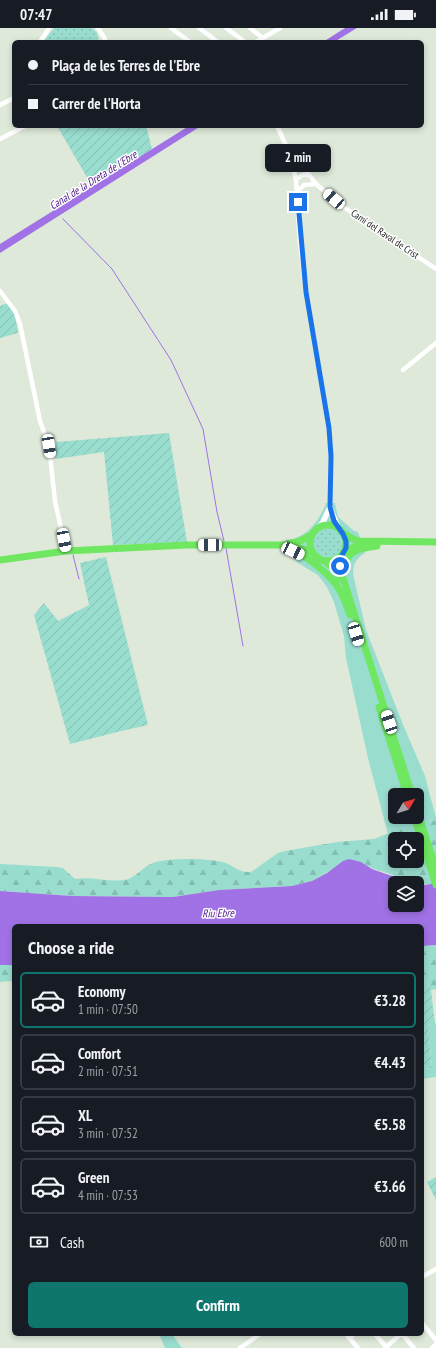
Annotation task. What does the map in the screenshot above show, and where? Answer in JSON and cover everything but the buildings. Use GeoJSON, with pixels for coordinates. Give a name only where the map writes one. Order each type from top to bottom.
{"type":"FeatureCollection","features":[{"type":"Feature","properties":{"kind":"main road"},"geometry":{"type":"LineString","coordinates":[[286,545],[300,541],[324,526],[330,526],[359,541],[436,542]]}},
{"type":"Feature","properties":{"kind":"main road"},"geometry":{"type":"LineString","coordinates":[[341,531],[346,541],[341,570],[406,788]]}},
{"type":"Feature","properties":{"kind":"main road"},"geometry":{"type":"LineString","coordinates":[[312,534],[310,544],[313,554]]}},
{"type":"Feature","properties":{"kind":"main road"},"geometry":{"type":"LineString","coordinates":[[0,560],[66,551],[186,545],[286,545],[303,549],[313,554],[318,559],[334,561],[343,554],[359,546],[436,547]]}},
{"type":"Feature","properties":{"kind":"main road"},"geometry":{"type":"LineString","coordinates":[[252,545],[263,548],[289,549],[301,555],[328,575],[337,585],[350,615]]}},
{"type":"Feature","properties":{"kind":"main road"},"geometry":{"type":"LineString","coordinates":[[346,584],[345,562],[351,554],[361,548],[377,546]]}},
{"type":"Feature","properties":{"kind":"main road"},"geometry":{"type":"LineString","coordinates":[[325,561],[338,573],[350,615],[408,788]]}},
{"type":"Feature","properties":{"kind":"main road"},"geometry":{"type":"LineString","coordinates":[[416,824],[436,885]]}},
{"type":"Feature","properties":{"kind":"main road"},"geometry":{"type":"LineString","coordinates":[[422,824],[436,868]]}},
{"type":"Feature","properties":{"kind":"street"},"geometry":{"type":"LineString","coordinates":[[41,40],[49,28]]}},
{"type":"Feature","properties":{"kind":"street"},"geometry":{"type":"LineString","coordinates":[[98,28],[105,40]]}},
{"type":"Feature","properties":{"kind":"street"},"geometry":{"type":"LineString","coordinates":[[171,28],[188,40]]}},
{"type":"Feature","properties":{"kind":"street"},"geometry":{"type":"LineString","coordinates":[[199,28],[215,40]]}},
{"type":"Feature","properties":{"kind":"street"},"geometry":{"type":"LineString","coordinates":[[226,28],[242,40]]}},
{"type":"Feature","properties":{"kind":"street"},"geometry":{"type":"LineString","coordinates":[[250,28],[263,38]]}},
{"type":"Feature","properties":{"kind":"street"},"geometry":{"type":"LineString","coordinates":[[260,40],[273,30],[280,28]]}},
{"type":"Feature","properties":{"kind":"street"},"geometry":{"type":"LineString","coordinates":[[0,106],[12,99]]}},
{"type":"Feature","properties":{"kind":"street"},"geometry":{"type":"LineString","coordinates":[[0,139],[21,128]]}},
{"type":"Feature","properties":{"kind":"street"},"geometry":{"type":"LineString","coordinates":[[278,128],[291,158],[296,180],[306,292],[329,428],[331,456],[330,507],[318,529]]}},
{"type":"Feature","properties":{"kind":"street","name":"Camí del Raval de Crist"},"geometry":{"type":"LineString","coordinates":[[286,144],[316,184],[342,206],[436,269]]}},
{"type":"Feature","properties":{"kind":"street"},"geometry":{"type":"LineString","coordinates":[[296,180],[303,175],[308,175]]}},
{"type":"Feature","properties":{"kind":"street"},"geometry":{"type":"LineString","coordinates":[[296,180],[307,184],[316,184]]}},
{"type":"Feature","properties":{"kind":"street"},"geometry":{"type":"LineString","coordinates":[[297,192],[302,186],[307,184]]}},
{"type":"Feature","properties":{"kind":"street"},"geometry":{"type":"LineString","coordinates":[[0,290],[15,311],[20,324],[40,421],[49,446],[55,501],[66,551]]}},
{"type":"Feature","properties":{"kind":"street"},"geometry":{"type":"LineString","coordinates":[[403,370],[436,343]]}},
{"type":"Feature","properties":{"kind":"street"},"geometry":{"type":"LineString","coordinates":[[330,507],[341,531]]}},
{"type":"Feature","properties":{"kind":"street"},"geometry":{"type":"LineString","coordinates":[[424,1276],[436,1269]]}},
{"type":"Feature","properties":{"kind":"street"},"geometry":{"type":"LineString","coordinates":[[424,1325],[436,1340]]}},
{"type":"Feature","properties":{"kind":"street"},"geometry":{"type":"LineString","coordinates":[[240,1348],[257,1336]]}},
{"type":"Feature","properties":{"kind":"street"},"geometry":{"type":"LineString","coordinates":[[348,1336],[358,1348]]}},
{"type":"Feature","properties":{"kind":"street"},"geometry":{"type":"LineString","coordinates":[[377,1336],[386,1348],[400,1336]]}},
{"type":"Feature","properties":{"kind":"street"},"geometry":{"type":"LineString","coordinates":[[404,1336],[414,1348]]}},
{"type":"Feature","properties":{"kind":"street"},"geometry":{"type":"LineString","coordinates":[[432,1348],[436,1344]]}},
{"type":"Feature","properties":{"kind":"green space"},"geometry":{"type":"Polygon","coordinates":[[[54,28],[92,28],[97,33],[99,40],[45,40],[54,28]]]}},
{"type":"Feature","properties":{"kind":"green space"},"geometry":{"type":"Polygon","coordinates":[[[58,128],[147,128],[152,149],[92,186],[58,128]]]}},
{"type":"Feature","properties":{"kind":"green space"},"geometry":{"type":"Polygon","coordinates":[[[8,303],[15,315],[18,333],[0,338],[0,306],[8,303]]]}},
{"type":"Feature","properties":{"kind":"green space"},"geometry":{"type":"Polygon","coordinates":[[[169,433],[187,542],[113,545],[104,452],[55,459],[56,442],[169,433]]]}},
{"type":"Feature","properties":{"kind":"green space"},"geometry":{"type":"Polygon","coordinates":[[[326,503],[335,503],[338,517],[354,531],[358,532],[365,553],[356,561],[353,574],[366,630],[425,776],[436,820],[424,822],[424,788],[388,788],[388,824],[417,824],[394,832],[388,832],[388,834],[368,758],[346,658],[344,636],[334,602],[327,587],[318,575],[298,563],[289,553],[286,540],[303,535],[319,518],[326,503]]]}},
{"type":"Feature","properties":{"kind":"green space"},"geometry":{"type":"Polygon","coordinates":[[[328,530],[338,534],[342,544],[338,554],[328,558],[318,554],[314,544],[318,534],[328,530]]]}},
{"type":"Feature","properties":{"kind":"green space"},"geometry":{"type":"Polygon","coordinates":[[[106,557],[148,725],[70,744],[34,615],[44,603],[58,621],[89,605],[80,563],[106,557]]]}},
{"type":"Feature","properties":{"kind":"green space"},"geometry":{"type":"Polygon","coordinates":[[[436,820],[436,883],[424,884],[424,876],[395,876],[361,862],[333,869],[312,881],[292,886],[219,890],[173,897],[72,896],[0,891],[0,864],[63,868],[75,879],[87,878],[124,880],[132,877],[153,863],[198,859],[226,863],[241,871],[251,872],[278,853],[285,851],[337,842],[374,839],[388,833],[388,868],[424,868],[424,832],[392,832],[415,824],[424,824],[424,822],[436,820]]]}},
{"type":"Feature","properties":{"kind":"green space"},"geometry":{"type":"Polygon","coordinates":[[[436,945],[436,989],[431,990],[427,984],[424,983],[424,946],[436,945]]]}},
{"type":"Feature","properties":{"kind":"green space"},"geometry":{"type":"Polygon","coordinates":[[[0,965],[12,965],[12,982],[0,982],[0,965]]]}},
{"type":"Feature","properties":{"kind":"green space"},"geometry":{"type":"Polygon","coordinates":[[[424,983],[427,984],[431,990],[435,1024],[428,1026],[432,1068],[424,1069],[424,983]]]}},
{"type":"Feature","properties":{"kind":"green space"},"geometry":{"type":"Polygon","coordinates":[[[436,1024],[436,1077],[424,1079],[424,1069],[432,1068],[428,1026],[436,1024]]]}},
{"type":"Feature","properties":{"kind":"green space"},"geometry":{"type":"Polygon","coordinates":[[[436,1177],[436,1200],[427,1182],[436,1177]]]}},
{"type":"Feature","properties":{"kind":"green space"},"geometry":{"type":"Polygon","coordinates":[[[160,1336],[173,1336],[182,1348],[165,1348],[160,1336]]]}},
{"type":"Feature","properties":{"kind":"water"},"geometry":{"type":"Polygon","coordinates":[[[345,28],[357,28],[337,40],[326,40],[345,28]]]}},
{"type":"Feature","properties":{"kind":"water"},"geometry":{"type":"Polygon","coordinates":[[[186,128],[198,128],[0,253],[0,244],[186,128]]]}},
{"type":"Feature","properties":{"kind":"water","name":"Riu Ebre"},"geometry":{"type":"Polygon","coordinates":[[[349,859],[361,862],[372,869],[392,876],[388,876],[388,912],[424,912],[424,885],[436,883],[436,945],[424,946],[424,924],[12,924],[12,965],[0,965],[0,891],[72,896],[173,897],[219,890],[292,886],[312,881],[327,873],[343,861],[349,859]]]}},
{"type":"Feature","properties":{"kind":"waterway"},"geometry":{"type":"LineString","coordinates":[[63,219],[112,269],[171,360],[203,429],[217,512],[224,541]]}},
{"type":"Feature","properties":{"kind":"waterway"},"geometry":{"type":"LineString","coordinates":[[60,533],[62,545]]}},
{"type":"Feature","properties":{"kind":"waterway"},"geometry":{"type":"LineString","coordinates":[[226,548],[243,646]]}},
{"type":"Feature","properties":{"kind":"waterway"},"geometry":{"type":"LineString","coordinates":[[73,555],[79,579]]}},
{"type":"Feature","properties":{"kind":"route"},"geometry":{"type":"LineString","coordinates":[[298,202],[303,273],[329,428],[331,456],[330,507],[334,521],[346,541],[346,548],[342,555],[340,566]]}},
{"type":"Feature","properties":{"kind":"water label","name":"Canal de la Dreta de l'Ebre"},"geometry":{"type":"Point","coordinates":[93,180]}}]}
